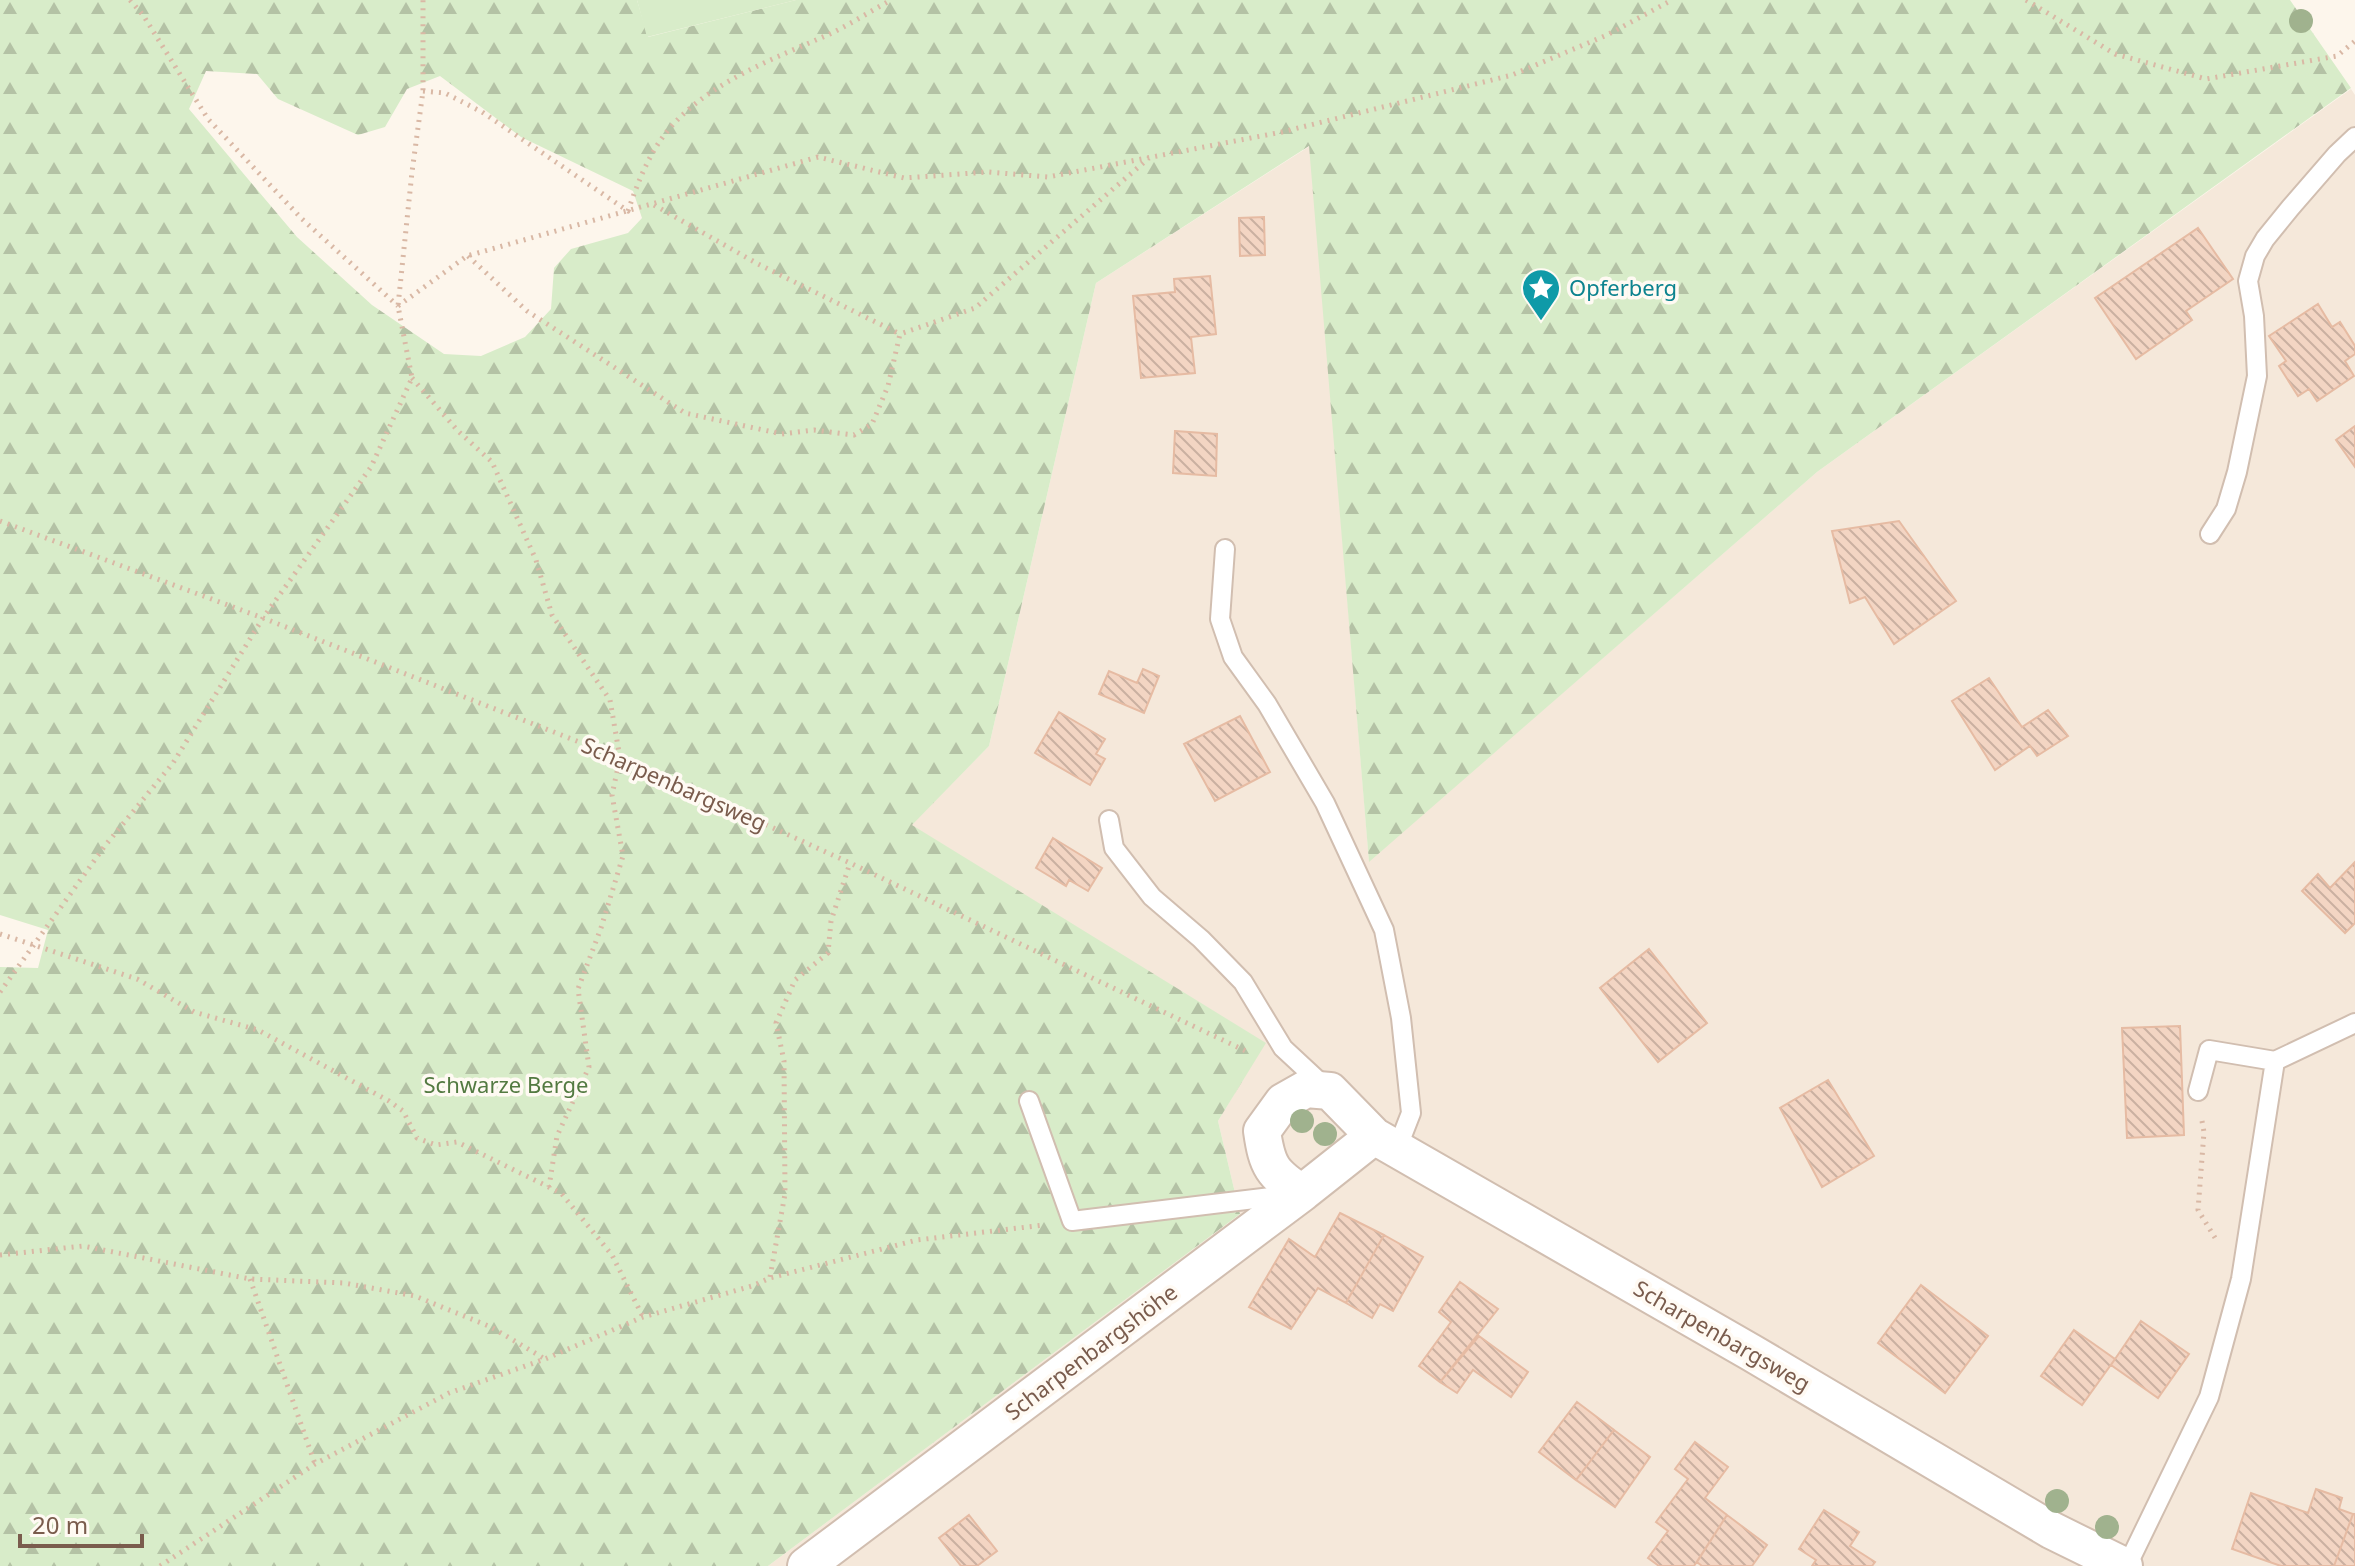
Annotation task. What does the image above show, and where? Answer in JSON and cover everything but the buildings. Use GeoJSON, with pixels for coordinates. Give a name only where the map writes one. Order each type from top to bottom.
{"type":"FeatureCollection","features":[{"type":"Feature","properties":{"kind":"street"},"geometry":{"type":"LineString","coordinates":[[1302,1193],[1280,1179],[1265,1156],[1262,1131],[1283,1102],[1306,1089],[1330,1091]]}},
{"type":"Feature","properties":{"kind":"street","name":"Scharpenbargsweg"},"geometry":{"type":"LineString","coordinates":[[1330,1091],[1386,1142],[2051,1530],[2126,1566]]}},
{"type":"Feature","properties":{"kind":"street","name":"Scharpenbargshöhe"},"geometry":{"type":"LineString","coordinates":[[806,1566],[1302,1193],[1386,1142]]}},
{"type":"Feature","properties":{"kind":"lane"},"geometry":{"type":"LineString","coordinates":[[2210,534],[2226,509],[2234,485],[2257,376],[2254,316],[2248,281],[2255,256],[2291,207],[2355,137]]}},
{"type":"Feature","properties":{"kind":"lane"},"geometry":{"type":"LineString","coordinates":[[1225,549],[1220,619],[1233,657],[1267,704],[1325,803],[1384,930],[1401,1018],[1411,1113],[1386,1142]]}},
{"type":"Feature","properties":{"kind":"lane"},"geometry":{"type":"LineString","coordinates":[[1109,820],[1114,848],[1152,897],[1201,939],[1243,982],[1283,1048],[1330,1091]]}},
{"type":"Feature","properties":{"kind":"lane"},"geometry":{"type":"LineString","coordinates":[[2198,1091],[2209,1050],[2275,1061],[2355,1023]]}},
{"type":"Feature","properties":{"kind":"lane"},"geometry":{"type":"LineString","coordinates":[[2126,1566],[2209,1397],[2241,1279],[2275,1061]]}},
{"type":"Feature","properties":{"kind":"lane"},"geometry":{"type":"LineString","coordinates":[[1029,1101],[1072,1221],[1302,1193]]}},
{"type":"Feature","properties":{"kind":"path"},"geometry":{"type":"LineString","coordinates":[[130,0],[143,15],[208,119],[302,219],[398,306]]}},
{"type":"Feature","properties":{"kind":"path"},"geometry":{"type":"LineString","coordinates":[[423,0],[423,91],[398,306],[412,378],[458,431],[492,462],[536,560],[552,615],[610,700],[620,758],[612,795],[623,856],[578,989],[589,1067],[557,1136],[549,1187]]}},
{"type":"Feature","properties":{"kind":"path"},"geometry":{"type":"LineString","coordinates":[[628,211],[641,175],[657,146],[669,129],[692,107],[711,93],[772,60],[836,31],[891,0]]}},
{"type":"Feature","properties":{"kind":"path"},"geometry":{"type":"LineString","coordinates":[[398,306],[467,256],[818,157],[904,178],[988,172],[1048,177],[1282,132],[1512,75],[1607,35],[1672,0]]}},
{"type":"Feature","properties":{"kind":"path"},"geometry":{"type":"LineString","coordinates":[[2026,0],[2115,54],[2206,79],[2337,56],[2355,41]]}},
{"type":"Feature","properties":{"kind":"path"},"geometry":{"type":"LineString","coordinates":[[423,91],[445,93],[482,112],[628,211]]}},
{"type":"Feature","properties":{"kind":"path"},"geometry":{"type":"LineString","coordinates":[[653,204],[758,264],[900,334],[975,308],[1150,157]]}},
{"type":"Feature","properties":{"kind":"path"},"geometry":{"type":"LineString","coordinates":[[467,256],[527,311],[685,413],[782,434],[814,430],[854,435],[872,424],[888,386],[900,334]]}},
{"type":"Feature","properties":{"kind":"path"},"geometry":{"type":"LineString","coordinates":[[0,992],[104,847],[173,763],[263,618],[371,467],[412,378]]}},
{"type":"Feature","properties":{"kind":"path","name":"Scharpenbargsweg"},"geometry":{"type":"LineString","coordinates":[[0,521],[263,618],[620,758],[850,863],[1260,1058]]}},
{"type":"Feature","properties":{"kind":"path"},"geometry":{"type":"LineString","coordinates":[[770,1278],[785,1194],[784,1061],[776,1023],[795,980],[828,953],[831,921],[850,863]]}},
{"type":"Feature","properties":{"kind":"path"},"geometry":{"type":"LineString","coordinates":[[0,934],[137,979],[194,1012],[258,1030],[389,1101],[403,1111],[417,1138],[436,1145],[457,1142],[561,1193],[612,1255],[643,1317]]}},
{"type":"Feature","properties":{"kind":"path"},"geometry":{"type":"LineString","coordinates":[[2198,1210],[2204,1132]]}},
{"type":"Feature","properties":{"kind":"path"},"geometry":{"type":"LineString","coordinates":[[160,1566],[315,1464],[449,1393],[545,1359],[643,1317],[770,1278],[917,1240],[1072,1221]]}},
{"type":"Feature","properties":{"kind":"path"},"geometry":{"type":"LineString","coordinates":[[0,1255],[83,1246],[250,1279],[344,1283],[415,1296],[491,1327],[545,1359]]}},
{"type":"Feature","properties":{"kind":"path"},"geometry":{"type":"LineString","coordinates":[[250,1279],[315,1464]]}},
{"type":"Feature","properties":{"kind":"shaded area"},"geometry":{"type":"Polygon","coordinates":[[[2351,89],[2355,95],[2355,1566],[768,1566],[1240,1214],[1218,1121],[1265,1043],[911,825],[989,746],[1096,283],[1310,146],[1369,861],[1817,472],[2351,89]]]}},
{"type":"Feature","properties":{"kind":"green space","name":"Schwarze Berge"},"geometry":{"type":"Polygon","coordinates":[[[0,0],[637,0],[648,37],[796,0],[2290,0],[2351,88],[1817,472],[1369,862],[1309,146],[1096,283],[989,746],[912,825],[1266,1043],[1218,1121],[1240,1214],[768,1566],[0,1566],[0,967],[38,968],[48,930],[0,915],[0,0]],[[206,71],[189,109],[297,237],[372,305],[444,354],[481,356],[525,337],[551,309],[554,268],[571,249],[628,233],[642,218],[633,191],[521,137],[440,76],[407,89],[385,127],[358,135],[278,99],[257,74],[206,71]]]}},
{"type":"Feature","properties":{"kind":"green space"},"geometry":{"type":"Polygon","coordinates":[[[637,0],[796,0],[647,37],[637,0]]]}},
{"type":"Feature","properties":{"kind":"place","name":"Opferberg"},"geometry":{"type":"Point","coordinates":[1541,322]}}]}
